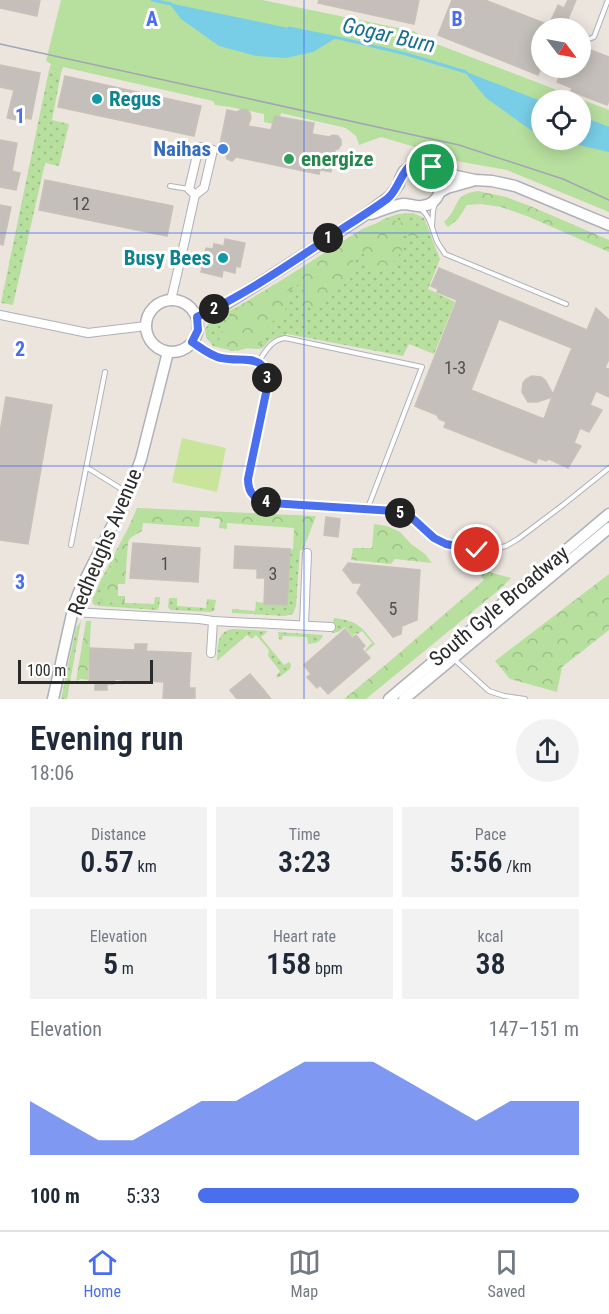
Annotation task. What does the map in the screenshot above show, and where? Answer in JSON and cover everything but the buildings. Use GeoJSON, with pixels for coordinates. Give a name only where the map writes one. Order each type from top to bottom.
{"type":"FeatureCollection","features":[{"type":"Feature","properties":{"kind":"street"},"geometry":{"type":"LineString","coordinates":[[171,300],[183,249],[199,147],[213,150],[204,188],[192,192]]}},
{"type":"Feature","properties":{"kind":"street"},"geometry":{"type":"LineString","coordinates":[[197,317],[255,286],[362,217],[390,196],[399,184],[402,174],[411,166],[418,164],[475,180],[515,186],[609,225]]}},
{"type":"Feature","properties":{"kind":"street"},"geometry":{"type":"LineString","coordinates":[[435,170],[441,182],[438,196]]}},
{"type":"Feature","properties":{"kind":"street"},"geometry":{"type":"LineString","coordinates":[[362,217],[401,204],[425,206],[459,184],[475,180]]}},
{"type":"Feature","properties":{"kind":"street"},"geometry":{"type":"LineString","coordinates":[[399,184],[402,196],[414,205]]}},
{"type":"Feature","properties":{"kind":"street"},"geometry":{"type":"LineString","coordinates":[[171,300],[189,306],[197,317],[198,330],[192,342],[182,350],[168,352],[152,343],[146,326],[153,308],[171,300]]}},
{"type":"Feature","properties":{"kind":"street"},"geometry":{"type":"LineString","coordinates":[[0,315],[88,333],[146,326]]}},
{"type":"Feature","properties":{"kind":"street","name":"Redheughs Avenue"},"geometry":{"type":"LineString","coordinates":[[53,699],[72,612],[79,592],[128,494],[141,459],[168,352]]}},
{"type":"Feature","properties":{"kind":"street","name":"South Gyle Broadway"},"geometry":{"type":"LineString","coordinates":[[404,699],[450,655],[609,514]]}},
{"type":"Feature","properties":{"kind":"street","name":"South Gyle Broadway"},"geometry":{"type":"LineString","coordinates":[[389,699],[450,655],[609,528]]}},
{"type":"Feature","properties":{"kind":"street"},"geometry":{"type":"LineString","coordinates":[[304,626],[307,553]]}},
{"type":"Feature","properties":{"kind":"street"},"geometry":{"type":"LineString","coordinates":[[72,612],[332,627]]}},
{"type":"Feature","properties":{"kind":"street"},"geometry":{"type":"LineString","coordinates":[[211,653],[213,621]]}},
{"type":"Feature","properties":{"kind":"lane"},"geometry":{"type":"LineString","coordinates":[[591,38],[594,37],[608,0]]}},
{"type":"Feature","properties":{"kind":"lane"},"geometry":{"type":"LineString","coordinates":[[170,186],[192,192]]}},
{"type":"Feature","properties":{"kind":"lane"},"geometry":{"type":"LineString","coordinates":[[432,227],[433,211],[438,196]]}},
{"type":"Feature","properties":{"kind":"lane"},"geometry":{"type":"LineString","coordinates":[[414,205],[425,213],[445,254],[566,304]]}},
{"type":"Feature","properties":{"kind":"lane"},"geometry":{"type":"LineString","coordinates":[[258,362],[270,345],[278,339],[285,338],[422,367],[367,510]]}},
{"type":"Feature","properties":{"kind":"lane"},"geometry":{"type":"LineString","coordinates":[[192,342],[220,358],[258,362],[265,371],[267,388],[248,479],[250,492],[260,500],[271,503],[385,510],[405,515],[418,522],[434,538],[446,544],[470,549],[490,549],[506,546],[518,539],[609,468]]}},
{"type":"Feature","properties":{"kind":"lane"},"geometry":{"type":"LineString","coordinates":[[71,545],[105,372]]}},
{"type":"Feature","properties":{"kind":"lane"},"geometry":{"type":"LineString","coordinates":[[86,467],[128,494]]}},
{"type":"Feature","properties":{"kind":"lane"},"geometry":{"type":"LineString","coordinates":[[450,655],[489,691],[504,697],[525,699]]}},
{"type":"Feature","properties":{"kind":"green space"},"geometry":{"type":"Polygon","coordinates":[[[61,0],[262,0],[413,31],[434,43],[557,90],[531,90],[531,150],[591,150],[591,103],[609,110],[609,212],[507,170],[445,159],[429,151],[381,137],[359,145],[356,136],[346,128],[281,113],[278,125],[264,122],[264,114],[215,105],[213,101],[63,67],[61,73],[49,70],[51,64],[46,61],[61,0]]]}},
{"type":"Feature","properties":{"kind":"green space"},"geometry":{"type":"Polygon","coordinates":[[[49,70],[61,73],[52,120],[69,124],[59,166],[45,163],[13,305],[1,303],[49,70]]]}},
{"type":"Feature","properties":{"kind":"green space"},"geometry":{"type":"Polygon","coordinates":[[[478,191],[506,197],[609,240],[609,252],[501,207],[481,204],[467,205],[458,219],[448,227],[444,222],[460,199],[464,195],[478,191]]]}},
{"type":"Feature","properties":{"kind":"green space"},"geometry":{"type":"Polygon","coordinates":[[[413,213],[424,218],[440,259],[428,289],[455,302],[434,354],[409,344],[403,356],[287,334],[270,340],[263,348],[244,348],[233,351],[213,346],[206,337],[205,329],[212,319],[237,307],[384,219],[398,214],[413,213]]]}},
{"type":"Feature","properties":{"kind":"green space"},"geometry":{"type":"Polygon","coordinates":[[[387,219],[425,227],[429,232],[418,236],[399,234],[402,251],[388,269],[369,271],[362,248],[353,254],[353,277],[328,292],[315,308],[301,307],[297,299],[305,288],[302,282],[287,292],[285,314],[270,323],[261,344],[237,351],[222,346],[219,339],[226,321],[238,308],[362,229],[387,219]]]}},
{"type":"Feature","properties":{"kind":"green space"},"geometry":{"type":"Polygon","coordinates":[[[182,438],[226,448],[217,492],[172,482],[182,438]]]}},
{"type":"Feature","properties":{"kind":"green space"},"geometry":{"type":"Polygon","coordinates":[[[137,508],[316,516],[303,550],[293,550],[294,528],[227,523],[227,529],[219,528],[220,519],[200,517],[199,527],[143,523],[142,531],[130,538],[128,542],[125,584],[118,584],[118,596],[125,596],[125,603],[103,602],[100,599],[107,576],[137,508]]]}},
{"type":"Feature","properties":{"kind":"green space"},"geometry":{"type":"Polygon","coordinates":[[[374,524],[387,526],[400,532],[432,563],[395,559],[391,564],[351,560],[353,548],[372,548],[374,524]]]}},
{"type":"Feature","properties":{"kind":"green space"},"geometry":{"type":"Polygon","coordinates":[[[129,526],[107,576],[103,602],[154,604],[155,597],[160,597],[157,610],[99,606],[94,605],[92,601],[129,526]]]}},
{"type":"Feature","properties":{"kind":"green space"},"geometry":{"type":"Polygon","coordinates":[[[290,549],[300,550],[296,606],[293,614],[285,616],[232,613],[232,609],[255,611],[256,602],[286,605],[290,549]]]}},
{"type":"Feature","properties":{"kind":"green space"},"geometry":{"type":"Polygon","coordinates":[[[475,568],[511,578],[366,699],[344,699],[484,580],[475,568]]]}},
{"type":"Feature","properties":{"kind":"green space"},"geometry":{"type":"Polygon","coordinates":[[[609,574],[609,630],[562,667],[557,692],[510,679],[495,661],[609,574]]]}},
{"type":"Feature","properties":{"kind":"green space"},"geometry":{"type":"Polygon","coordinates":[[[169,598],[177,598],[177,606],[206,608],[207,599],[216,600],[214,611],[210,612],[170,610],[169,598]]]}},
{"type":"Feature","properties":{"kind":"green space"},"geometry":{"type":"Polygon","coordinates":[[[334,618],[358,625],[375,644],[366,652],[365,650],[372,643],[362,631],[352,636],[345,627],[332,633],[334,618]]]}},
{"type":"Feature","properties":{"kind":"green space"},"geometry":{"type":"Polygon","coordinates":[[[81,621],[67,699],[61,699],[76,628],[81,621]]]}},
{"type":"Feature","properties":{"kind":"green space"},"geometry":{"type":"Polygon","coordinates":[[[86,621],[91,621],[88,680],[76,681],[86,621]]]}},
{"type":"Feature","properties":{"kind":"green space"},"geometry":{"type":"Polygon","coordinates":[[[227,630],[268,631],[261,637],[284,665],[289,662],[290,669],[278,678],[276,676],[280,671],[268,656],[269,650],[256,635],[252,639],[247,635],[217,661],[221,636],[227,630]]]}},
{"type":"Feature","properties":{"kind":"green space"},"geometry":{"type":"Polygon","coordinates":[[[278,632],[323,635],[321,640],[308,644],[307,637],[283,636],[282,640],[279,639],[278,632]]]}},
{"type":"Feature","properties":{"kind":"water"},"geometry":{"type":"Polygon","coordinates":[[[169,3],[336,38],[313,52],[286,58],[256,56],[219,46],[181,19],[169,3]]]}},
{"type":"Feature","properties":{"kind":"water"},"geometry":{"type":"Polygon","coordinates":[[[464,71],[531,97],[531,130],[486,98],[464,71]]]}},
{"type":"Feature","properties":{"kind":"water"},"geometry":{"type":"Polygon","coordinates":[[[591,120],[609,127],[609,152],[591,148],[591,120]]]}},
{"type":"Feature","properties":{"kind":"waterway","name":"Gogar Burn"},"geometry":{"type":"LineString","coordinates":[[152,0],[171,4]]}},
{"type":"Feature","properties":{"kind":"waterway","name":"Gogar Burn"},"geometry":{"type":"LineString","coordinates":[[289,28],[406,54],[466,72]]}},
{"type":"Feature","properties":{"kind":"tram line"},"geometry":{"type":"LineString","coordinates":[[0,44],[459,145],[563,179],[609,200]]}},
{"type":"Feature","properties":{"kind":"place","name":"Regus"},"geometry":{"type":"Point","coordinates":[97,99]}},
{"type":"Feature","properties":{"kind":"place","name":"Naihas"},"geometry":{"type":"Point","coordinates":[223,149]}},
{"type":"Feature","properties":{"kind":"place","name":"energize"},"geometry":{"type":"Point","coordinates":[289,159]}},
{"type":"Feature","properties":{"kind":"place","name":"Busy Bees"},"geometry":{"type":"Point","coordinates":[223,258]}},
{"type":"Feature","properties":{"kind":"route"},"geometry":{"type":"LineString","coordinates":[[432,167],[418,164],[407,168],[396,190],[362,217],[255,286],[197,317],[198,330],[192,342],[220,358],[258,362],[265,371],[267,388],[248,479],[250,492],[254,496],[271,503],[394,511],[411,517],[434,538],[446,544],[477,550]]}}]}
